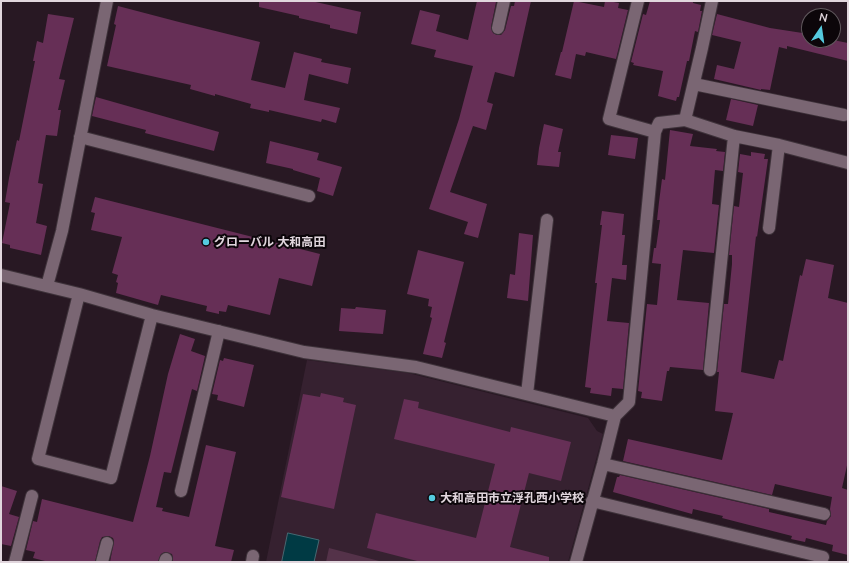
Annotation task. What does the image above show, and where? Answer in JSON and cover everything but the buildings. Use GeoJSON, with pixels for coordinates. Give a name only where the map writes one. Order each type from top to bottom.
{"type":"FeatureCollection","features":[{"type":"Feature","properties":{"kind":"street"},"geometry":{"type":"LineString","coordinates":[[47,286],[62,231],[107,1]]}},
{"type":"Feature","properties":{"kind":"street"},"geometry":{"type":"LineString","coordinates":[[498,28],[504,1]]}},
{"type":"Feature","properties":{"kind":"street"},"geometry":{"type":"LineString","coordinates":[[638,1],[609,119],[656,132]]}},
{"type":"Feature","properties":{"kind":"street"},"geometry":{"type":"LineString","coordinates":[[685,120],[712,1]]}},
{"type":"Feature","properties":{"kind":"street"},"geometry":{"type":"LineString","coordinates":[[694,84],[844,115]]}},
{"type":"Feature","properties":{"kind":"street"},"geometry":{"type":"LineString","coordinates":[[576,562],[615,416],[629,402],[656,132],[659,123],[685,120],[734,136],[780,145],[848,163]]}},
{"type":"Feature","properties":{"kind":"street"},"geometry":{"type":"LineString","coordinates":[[710,370],[734,136]]}},
{"type":"Feature","properties":{"kind":"street"},"geometry":{"type":"LineString","coordinates":[[80,137],[309,196]]}},
{"type":"Feature","properties":{"kind":"street"},"geometry":{"type":"LineString","coordinates":[[769,228],[780,145]]}},
{"type":"Feature","properties":{"kind":"street"},"geometry":{"type":"LineString","coordinates":[[527,394],[547,220]]}},
{"type":"Feature","properties":{"kind":"street"},"geometry":{"type":"LineString","coordinates":[[1,275],[79,294],[152,315],[304,352],[416,367],[615,416]]}},
{"type":"Feature","properties":{"kind":"street"},"geometry":{"type":"LineString","coordinates":[[79,294],[38,459],[111,478],[152,315]]}},
{"type":"Feature","properties":{"kind":"street"},"geometry":{"type":"LineString","coordinates":[[181,492],[218,331]]}},
{"type":"Feature","properties":{"kind":"street"},"geometry":{"type":"LineString","coordinates":[[603,464],[824,514]]}},
{"type":"Feature","properties":{"kind":"street"},"geometry":{"type":"LineString","coordinates":[[15,562],[32,496]]}},
{"type":"Feature","properties":{"kind":"street"},"geometry":{"type":"LineString","coordinates":[[592,501],[824,557]]}},
{"type":"Feature","properties":{"kind":"street"},"geometry":{"type":"LineString","coordinates":[[102,562],[107,543]]}},
{"type":"Feature","properties":{"kind":"shaded area","name":"大和高田市立浮孔西小学校"},"geometry":{"type":"Polygon","coordinates":[[[307,360],[408,373],[588,418],[597,431],[603,434],[568,562],[266,562],[307,360]]]}},
{"type":"Feature","properties":{"kind":"shaded area"},"geometry":{"type":"Polygon","coordinates":[[[329,548],[383,562],[326,562],[329,548]]]}},
{"type":"Feature","properties":{"kind":"water"},"geometry":{"type":"Polygon","coordinates":[[[288,533],[319,540],[314,562],[282,562],[288,533]]]}},
{"type":"Feature","properties":{"kind":"place","name":"グローバル 大和高田"},"geometry":{"type":"Point","coordinates":[206,242]}},
{"type":"Feature","properties":{"kind":"place","name":"大和高田市立浮孔西小学校"},"geometry":{"type":"Point","coordinates":[432,498]}}]}
